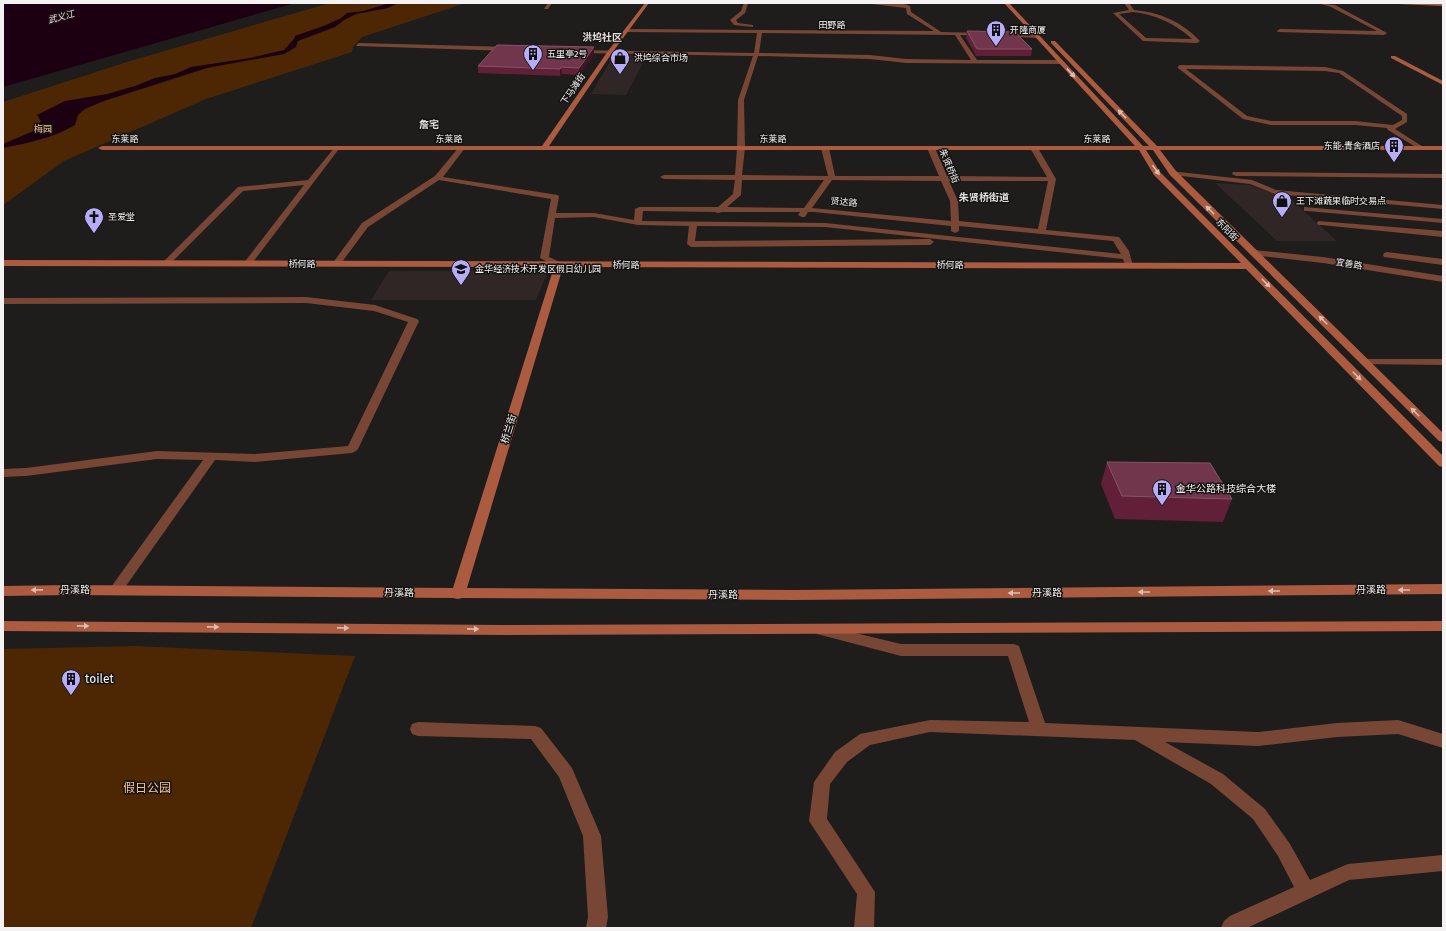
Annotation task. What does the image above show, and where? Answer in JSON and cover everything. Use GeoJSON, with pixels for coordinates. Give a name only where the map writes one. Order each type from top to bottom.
{"type":"FeatureCollection","features":[{"type":"Feature","properties":{"kind":"main road","name":"下马滩街"},"geometry":{"type":"LineString","coordinates":[[544,148],[610,52],[647,3]]}},
{"type":"Feature","properties":{"kind":"main road"},"geometry":{"type":"LineString","coordinates":[[1000,3],[1010,4]]}},
{"type":"Feature","properties":{"kind":"main road"},"geometry":{"type":"LineString","coordinates":[[1398,3],[1432,5]]}},
{"type":"Feature","properties":{"kind":"main road","name":"东阳街"},"geometry":{"type":"LineString","coordinates":[[1010,4],[1036,36],[1141,148],[1158,173],[1443,463]]}},
{"type":"Feature","properties":{"kind":"main road","name":"东阳街"},"geometry":{"type":"LineString","coordinates":[[1010,4],[1155,148],[1173,173],[1443,439]]}},
{"type":"Feature","properties":{"kind":"main road"},"geometry":{"type":"LineString","coordinates":[[1393,57],[1443,83]]}},
{"type":"Feature","properties":{"kind":"main road","name":"东莱路"},"geometry":{"type":"LineString","coordinates":[[102,148],[1443,148]]}},
{"type":"Feature","properties":{"kind":"main road","name":"桥何路"},"geometry":{"type":"LineString","coordinates":[[3,263],[1249,266]]}},
{"type":"Feature","properties":{"kind":"main road","name":"桥兰街"},"geometry":{"type":"LineString","coordinates":[[458,594],[559,264]]}},
{"type":"Feature","properties":{"kind":"main road","name":"丹溪路"},"geometry":{"type":"LineString","coordinates":[[3,591],[116,590],[458,594],[800,595],[1443,589]]}},
{"type":"Feature","properties":{"kind":"main road"},"geometry":{"type":"LineString","coordinates":[[3,626],[44,625],[506,630],[1443,626]]}},
{"type":"Feature","properties":{"kind":"street"},"geometry":{"type":"LineString","coordinates":[[546,8],[550,3]]}},
{"type":"Feature","properties":{"kind":"street"},"geometry":{"type":"LineString","coordinates":[[746,3],[743,12],[734,20],[736,24],[753,26],[932,27]]}},
{"type":"Feature","properties":{"kind":"street"},"geometry":{"type":"LineString","coordinates":[[827,3],[851,3]]}},
{"type":"Feature","properties":{"kind":"street"},"geometry":{"type":"LineString","coordinates":[[865,3],[902,5],[908,7],[909,13],[940,33]]}},
{"type":"Feature","properties":{"kind":"street"},"geometry":{"type":"LineString","coordinates":[[1126,3],[1133,11],[1152,13],[1164,17],[1197,41],[1144,40],[1115,13],[1133,11]]}},
{"type":"Feature","properties":{"kind":"street"},"geometry":{"type":"LineString","coordinates":[[1280,31],[1384,33],[1333,6],[1320,3]]}},
{"type":"Feature","properties":{"kind":"street"},"geometry":{"type":"LineString","coordinates":[[1432,5],[1443,5]]}},
{"type":"Feature","properties":{"kind":"street","name":"田野路"},"geometry":{"type":"LineString","coordinates":[[627,31],[988,34]]}},
{"type":"Feature","properties":{"kind":"street"},"geometry":{"type":"LineString","coordinates":[[704,224],[737,195],[741,148],[741,100],[756,55],[760,32]]}},
{"type":"Feature","properties":{"kind":"street"},"geometry":{"type":"LineString","coordinates":[[957,34],[975,61]]}},
{"type":"Feature","properties":{"kind":"street"},"geometry":{"type":"LineString","coordinates":[[996,35],[1036,36]]}},
{"type":"Feature","properties":{"kind":"street"},"geometry":{"type":"LineString","coordinates":[[359,45],[518,49]]}},
{"type":"Feature","properties":{"kind":"street"},"geometry":{"type":"LineString","coordinates":[[572,51],[870,57],[906,61],[1060,62]]}},
{"type":"Feature","properties":{"kind":"street"},"geometry":{"type":"LineString","coordinates":[[1394,127],[1355,123],[1271,123],[1245,118],[1180,67],[1325,69],[1341,72],[1405,115],[1405,121],[1394,127],[1390,129],[1421,148]]}},
{"type":"Feature","properties":{"kind":"street"},"geometry":{"type":"LineString","coordinates":[[247,264],[337,148]]}},
{"type":"Feature","properties":{"kind":"street"},"geometry":{"type":"LineString","coordinates":[[336,264],[364,225],[438,178],[461,148]]}},
{"type":"Feature","properties":{"kind":"street"},"geometry":{"type":"LineString","coordinates":[[797,225],[805,210],[832,175],[825,148]]}},
{"type":"Feature","properties":{"kind":"street","name":"朱贤桥街"},"geometry":{"type":"LineString","coordinates":[[931,148],[954,201],[955,238]]}},
{"type":"Feature","properties":{"kind":"street"},"geometry":{"type":"LineString","coordinates":[[1034,148],[1052,179],[1042,231]]}},
{"type":"Feature","properties":{"kind":"street"},"geometry":{"type":"LineString","coordinates":[[1173,173],[1443,176]]}},
{"type":"Feature","properties":{"kind":"street"},"geometry":{"type":"LineString","coordinates":[[1173,173],[1252,182],[1275,192],[1443,207]]}},
{"type":"Feature","properties":{"kind":"street"},"geometry":{"type":"LineString","coordinates":[[664,177],[1052,179]]}},
{"type":"Feature","properties":{"kind":"street"},"geometry":{"type":"LineString","coordinates":[[438,178],[555,197],[544,258],[559,264]]}},
{"type":"Feature","properties":{"kind":"street"},"geometry":{"type":"LineString","coordinates":[[164,264],[241,189],[310,182]]}},
{"type":"Feature","properties":{"kind":"street"},"geometry":{"type":"LineString","coordinates":[[1427,206],[1441,223]]}},
{"type":"Feature","properties":{"kind":"street","name":"贤达路"},"geometry":{"type":"LineString","coordinates":[[638,223],[639,209],[805,210],[955,223],[1116,238],[1125,251],[1129,266]]}},
{"type":"Feature","properties":{"kind":"street"},"geometry":{"type":"LineString","coordinates":[[1308,209],[1441,223]]}},
{"type":"Feature","properties":{"kind":"street"},"geometry":{"type":"LineString","coordinates":[[552,216],[594,215],[638,223],[825,225],[1126,257]]}},
{"type":"Feature","properties":{"kind":"street"},"geometry":{"type":"LineString","coordinates":[[693,223],[691,244],[994,242]]}},
{"type":"Feature","properties":{"kind":"street"},"geometry":{"type":"LineString","coordinates":[[1321,223],[1443,234]]}},
{"type":"Feature","properties":{"kind":"street","name":"宜善路"},"geometry":{"type":"LineString","coordinates":[[1254,253],[1323,260],[1443,280]]}},
{"type":"Feature","properties":{"kind":"street"},"geometry":{"type":"LineString","coordinates":[[1387,254],[1443,262]]}},
{"type":"Feature","properties":{"kind":"street"},"geometry":{"type":"LineString","coordinates":[[3,301],[306,300],[375,308],[414,321],[352,450],[255,458],[157,455],[26,472],[3,473]]}},
{"type":"Feature","properties":{"kind":"street"},"geometry":{"type":"LineString","coordinates":[[1365,362],[1443,362]]}},
{"type":"Feature","properties":{"kind":"street"},"geometry":{"type":"LineString","coordinates":[[116,590],[211,457]]}},
{"type":"Feature","properties":{"kind":"street"},"geometry":{"type":"LineString","coordinates":[[818,629],[901,650],[1014,650],[1039,729]]}},
{"type":"Feature","properties":{"kind":"street"},"geometry":{"type":"LineString","coordinates":[[864,928],[866,892],[818,820],[822,782],[841,757],[866,739],[930,726],[1039,729],[1258,739],[1337,730],[1398,727],[1443,741]]}},
{"type":"Feature","properties":{"kind":"street"},"geometry":{"type":"LineString","coordinates":[[418,729],[535,733],[566,773],[592,836],[598,917],[596,928]]}},
{"type":"Feature","properties":{"kind":"street"},"geometry":{"type":"LineString","coordinates":[[1136,733],[1217,779],[1259,814],[1284,850],[1306,892]]}},
{"type":"Feature","properties":{"kind":"street"},"geometry":{"type":"LineString","coordinates":[[1231,928],[1348,872],[1443,863]]}},
{"type":"Feature","properties":{"kind":"shaded area","name":"洪坞综合市场"},"geometry":{"type":"Polygon","coordinates":[[[614,55],[647,56],[626,95],[591,94],[614,55]]]}},
{"type":"Feature","properties":{"kind":"shaded area","name":"王下滩蔬果临时交易点"},"geometry":{"type":"Polygon","coordinates":[[[1215,183],[1250,185],[1269,192],[1286,195],[1337,241],[1277,241],[1215,183]]]}},
{"type":"Feature","properties":{"kind":"shaded area","name":"金华经济技术开发区假日幼儿园"},"geometry":{"type":"Polygon","coordinates":[[[389,271],[548,271],[536,300],[371,300],[389,271]]]}},
{"type":"Feature","properties":{"kind":"green space","name":"梅园"},"geometry":{"type":"Polygon","coordinates":[[[330,3],[466,3],[362,37],[353,47],[352,52],[206,99],[64,161],[3,205],[3,102],[130,61],[330,3]]]}},
{"type":"Feature","properties":{"kind":"green space","name":"假日公园"},"geometry":{"type":"Polygon","coordinates":[[[135,646],[355,656],[251,928],[3,928],[3,649],[135,646]]]}},
{"type":"Feature","properties":{"kind":"water","name":"武义江"},"geometry":{"type":"Polygon","coordinates":[[[3,3],[295,3],[3,87],[3,3]]]}},
{"type":"Feature","properties":{"kind":"water"},"geometry":{"type":"Polygon","coordinates":[[[390,3],[398,3],[388,8],[356,14],[344,20],[335,27],[298,41],[296,47],[284,54],[207,68],[104,101],[85,109],[78,115],[75,125],[67,130],[40,140],[3,148],[3,144],[38,129],[37,126],[41,121],[37,115],[65,101],[107,94],[135,86],[155,78],[175,74],[191,67],[250,58],[284,50],[295,36],[326,25],[341,18],[347,13],[363,11],[390,3]]]}},
{"type":"Feature","properties":{"kind":"building"},"geometry":{"type":"Polygon","coordinates":[[[967,31],[1015,32],[1032,49],[977,49],[967,31]]]}},
{"type":"Feature","properties":{"kind":"building"},"geometry":{"type":"Polygon","coordinates":[[[497,45],[594,47],[579,68],[561,67],[560,69],[478,66],[497,45]]]}},
{"type":"Feature","properties":{"kind":"building"},"geometry":{"type":"Polygon","coordinates":[[[1107,462],[1210,463],[1232,499],[1122,496],[1107,462]]]}},
{"type":"Feature","properties":{"kind":"place","name":"开隆商厦"},"geometry":{"type":"Point","coordinates":[996,47]}},
{"type":"Feature","properties":{"kind":"place","name":"五里亭2号"},"geometry":{"type":"Point","coordinates":[533,71]}},
{"type":"Feature","properties":{"kind":"place","name":"洪坞综合市场"},"geometry":{"type":"Point","coordinates":[620,75]}},
{"type":"Feature","properties":{"kind":"place","name":"东能·青舍酒店"},"geometry":{"type":"Point","coordinates":[1394,163]}},
{"type":"Feature","properties":{"kind":"place","name":"王下滩蔬果临时交易点"},"geometry":{"type":"Point","coordinates":[1282,218]}},
{"type":"Feature","properties":{"kind":"place","name":"圣爱堂"},"geometry":{"type":"Point","coordinates":[94,234]}},
{"type":"Feature","properties":{"kind":"place","name":"金华经济技术开发区假日幼儿园"},"geometry":{"type":"Point","coordinates":[461,286]}},
{"type":"Feature","properties":{"kind":"place","name":"金华公路科技综合大楼"},"geometry":{"type":"Point","coordinates":[1162,506]}},
{"type":"Feature","properties":{"kind":"place","name":"toilet"},"geometry":{"type":"Point","coordinates":[71,696]}},
{"type":"Feature","properties":{"kind":"district","name":"洪坞社区"},"geometry":{"type":"Point","coordinates":[602,38]}},
{"type":"Feature","properties":{"kind":"district","name":"詹宅"},"geometry":{"type":"Point","coordinates":[429,125]}},
{"type":"Feature","properties":{"kind":"district","name":"朱贤桥街道"},"geometry":{"type":"Point","coordinates":[984,198]}}]}
